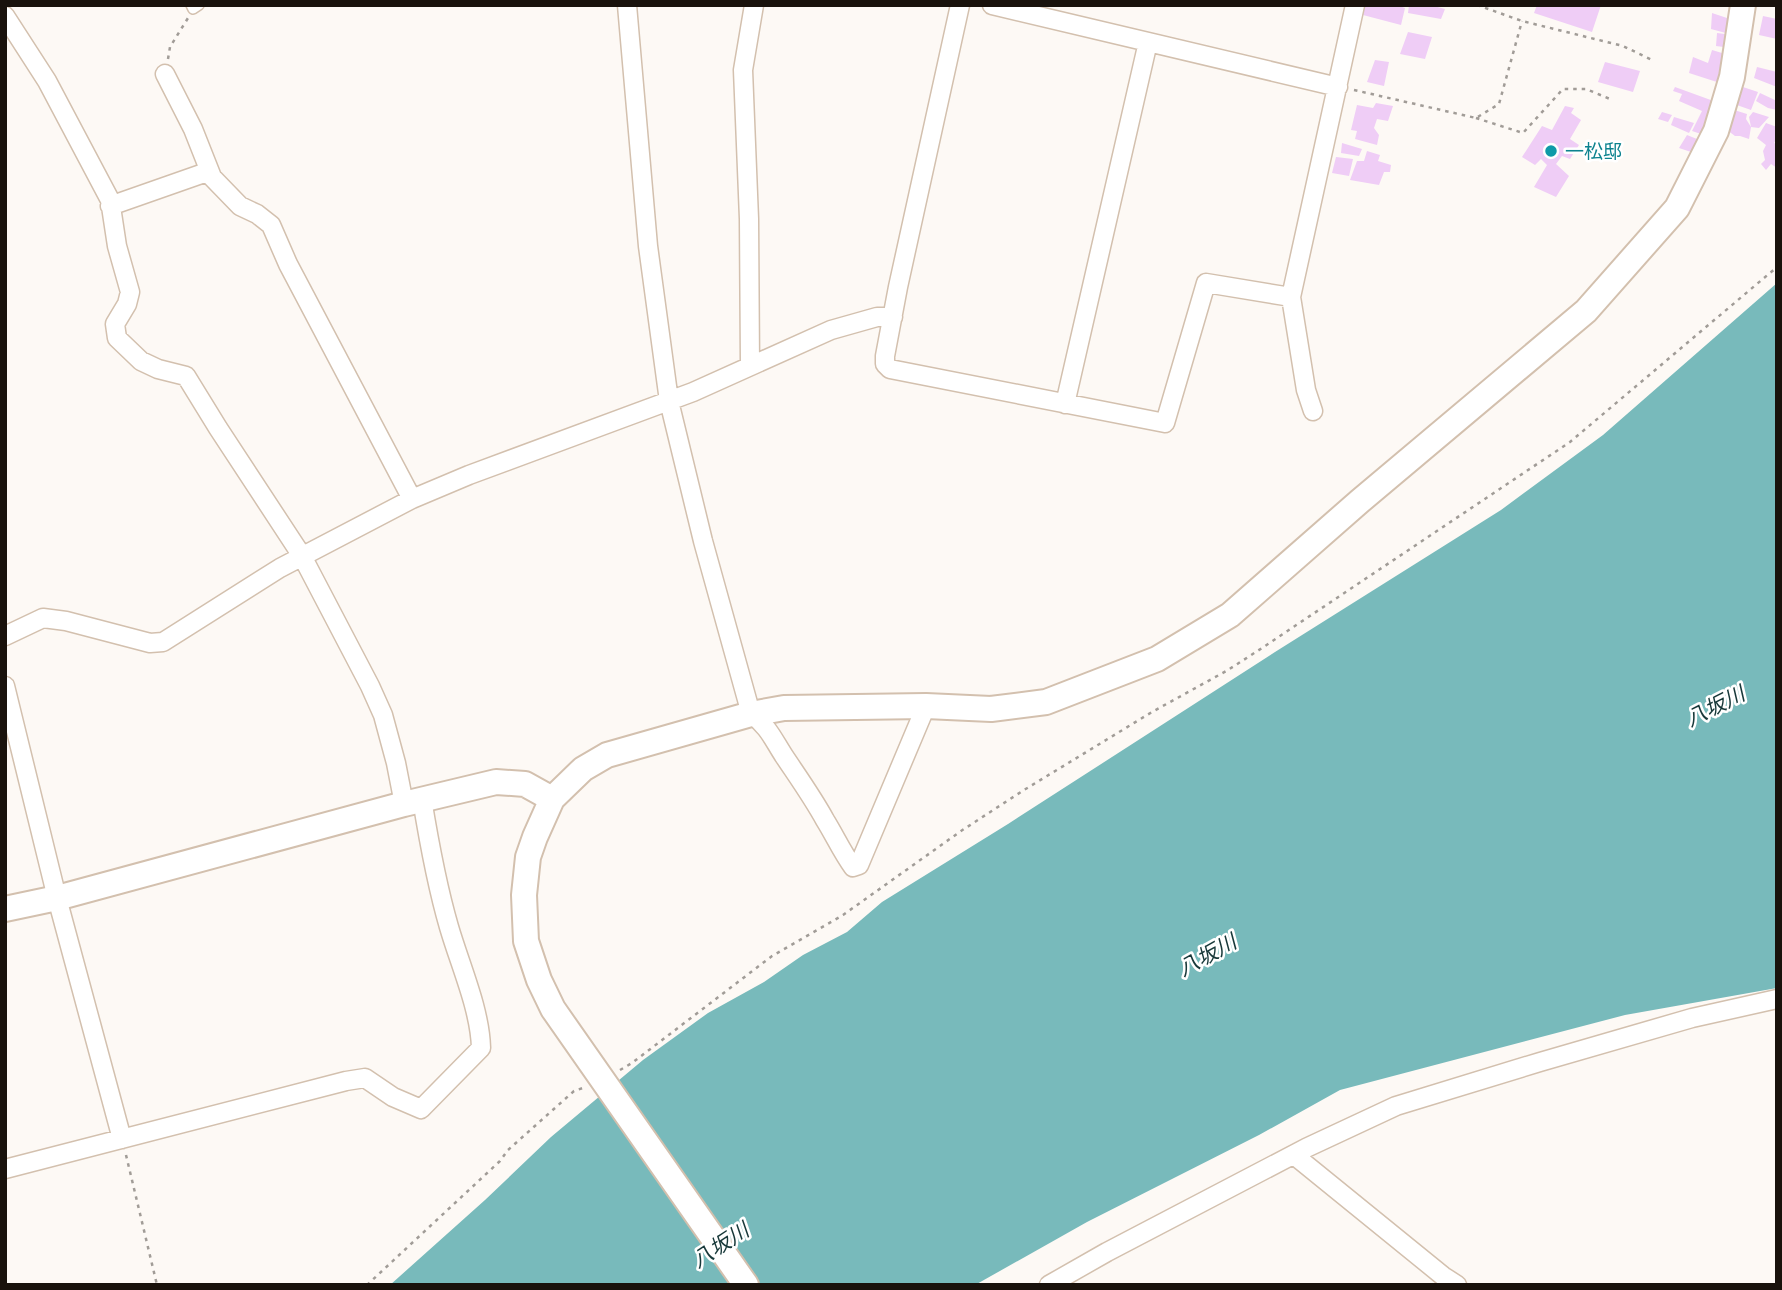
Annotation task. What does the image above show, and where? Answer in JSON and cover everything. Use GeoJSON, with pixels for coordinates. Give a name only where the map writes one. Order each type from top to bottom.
{"type":"FeatureCollection","features":[{"type":"Feature","properties":{"kind":"street"},"geometry":{"type":"LineString","coordinates":[[627,5],[648,246],[669,401],[704,541],[751,713],[769,730],[853,867],[859,865],[926,706]]}},
{"type":"Feature","properties":{"kind":"street"},"geometry":{"type":"LineString","coordinates":[[750,366],[749,219],[743,94],[746,46],[754,5]]}},
{"type":"Feature","properties":{"kind":"street"},"geometry":{"type":"LineString","coordinates":[[960,5],[885,356],[885,364],[890,369],[1165,423],[1206,282],[1291,297]]}},
{"type":"Feature","properties":{"kind":"street"},"geometry":{"type":"LineString","coordinates":[[992,5],[1053,12],[1148,42],[1338,87]]}},
{"type":"Feature","properties":{"kind":"street"},"geometry":{"type":"LineString","coordinates":[[1313,411],[1306,390],[1291,297],[1355,5]]}},
{"type":"Feature","properties":{"kind":"street"},"geometry":{"type":"LineString","coordinates":[[746,1285],[553,1009],[539,980],[526,941],[524,894],[528,857],[552,799],[583,769],[607,755],[751,713],[784,708],[926,706],[991,709],[1046,702],[1157,659],[1230,615],[1360,501],[1586,311],[1677,208],[1716,131],[1732,77],[1743,5]]}},
{"type":"Feature","properties":{"kind":"street"},"geometry":{"type":"LineString","coordinates":[[5,16],[47,81],[110,200],[117,246],[130,292],[127,304],[115,324],[117,338],[141,361],[158,369],[186,376],[302,556],[370,686],[383,715],[396,762],[429,844],[448,924],[480,1029],[481,1048],[421,1109],[393,1097],[365,1078],[5,1169]]}},
{"type":"Feature","properties":{"kind":"street"},"geometry":{"type":"LineString","coordinates":[[1065,404],[1148,42]]}},
{"type":"Feature","properties":{"kind":"street"},"geometry":{"type":"LineString","coordinates":[[165,74],[193,129],[212,177]]}},
{"type":"Feature","properties":{"kind":"street"},"geometry":{"type":"LineString","coordinates":[[110,206],[207,172],[240,206],[271,225],[288,264],[412,499]]}},
{"type":"Feature","properties":{"kind":"street"},"geometry":{"type":"LineString","coordinates":[[5,636],[43,618],[66,621],[150,643],[163,642],[280,568],[412,499],[707,386],[831,330],[877,317],[893,317]]}},
{"type":"Feature","properties":{"kind":"street"},"geometry":{"type":"LineString","coordinates":[[5,686],[57,898],[122,1139]]}},
{"type":"Feature","properties":{"kind":"street"},"geometry":{"type":"LineString","coordinates":[[5,909],[57,898],[496,782],[525,784],[552,799]]}},
{"type":"Feature","properties":{"kind":"street"},"geometry":{"type":"LineString","coordinates":[[1049,1285],[1107,1252],[1396,1106],[1692,1018],[1777,999]]}},
{"type":"Feature","properties":{"kind":"street"},"geometry":{"type":"LineString","coordinates":[[1294,1156],[1457,1285]]}},
{"type":"Feature","properties":{"kind":"path"},"geometry":{"type":"LineString","coordinates":[[1477,5],[1522,21],[1623,46],[1652,60]]}},
{"type":"Feature","properties":{"kind":"path"},"geometry":{"type":"LineString","coordinates":[[165,74],[170,47],[194,7]]}},
{"type":"Feature","properties":{"kind":"path"},"geometry":{"type":"LineString","coordinates":[[1476,118],[1499,104],[1522,21]]}},
{"type":"Feature","properties":{"kind":"path"},"geometry":{"type":"LineString","coordinates":[[1338,87],[1476,118],[1523,133],[1563,89],[1586,89],[1610,99]]}},
{"type":"Feature","properties":{"kind":"path"},"geometry":{"type":"LineString","coordinates":[[367,1285],[574,1091],[604,1080],[632,1063],[772,956],[843,915],[929,853],[1024,790],[1253,654],[1560,449],[1777,267]]}},
{"type":"Feature","properties":{"kind":"path"},"geometry":{"type":"LineString","coordinates":[[122,1139],[157,1285]]}},
{"type":"Feature","properties":{"kind":"water","name":"八坂川"},"geometry":{"type":"Polygon","coordinates":[[[1777,283],[1777,988],[1625,1015],[1340,1090],[1259,1135],[1087,1222],[975,1285],[390,1285],[551,1137],[643,1060],[708,1013],[764,982],[803,955],[847,932],[882,902],[1501,510],[1603,435],[1777,283]]]}},
{"type":"Feature","properties":{"kind":"building"},"geometry":{"type":"Polygon","coordinates":[[[1365,5],[1397,5],[1405,8],[1401,25],[1363,15],[1365,5]]]}},
{"type":"Feature","properties":{"kind":"building"},"geometry":{"type":"Polygon","coordinates":[[[1409,5],[1430,5],[1445,9],[1441,19],[1408,13],[1409,5]]]}},
{"type":"Feature","properties":{"kind":"building"},"geometry":{"type":"Polygon","coordinates":[[[1537,5],[1601,5],[1592,32],[1534,13],[1537,5]]]}},
{"type":"Feature","properties":{"kind":"building"},"geometry":{"type":"Polygon","coordinates":[[[1712,13],[1733,20],[1733,35],[1711,29],[1712,13]]]}},
{"type":"Feature","properties":{"kind":"building"},"geometry":{"type":"Polygon","coordinates":[[[1763,16],[1777,19],[1777,39],[1759,35],[1763,16]]]}},
{"type":"Feature","properties":{"kind":"building"},"geometry":{"type":"Polygon","coordinates":[[[1408,32],[1432,37],[1425,59],[1400,54],[1408,32]]]}},
{"type":"Feature","properties":{"kind":"building"},"geometry":{"type":"Polygon","coordinates":[[[1717,33],[1733,35],[1731,48],[1716,46],[1717,33]]]}},
{"type":"Feature","properties":{"kind":"building"},"geometry":{"type":"Polygon","coordinates":[[[1712,50],[1732,56],[1723,84],[1689,73],[1693,57],[1708,63],[1712,50]]]}},
{"type":"Feature","properties":{"kind":"building"},"geometry":{"type":"Polygon","coordinates":[[[1375,60],[1389,62],[1384,86],[1367,82],[1375,60]]]}},
{"type":"Feature","properties":{"kind":"building"},"geometry":{"type":"Polygon","coordinates":[[[1605,62],[1640,71],[1633,92],[1598,82],[1605,62]]]}},
{"type":"Feature","properties":{"kind":"building"},"geometry":{"type":"Polygon","coordinates":[[[1757,67],[1777,72],[1777,87],[1754,78],[1757,67]]]}},
{"type":"Feature","properties":{"kind":"building"},"geometry":{"type":"Polygon","coordinates":[[[1740,86],[1758,92],[1751,110],[1734,104],[1740,86]]]}},
{"type":"Feature","properties":{"kind":"building"},"geometry":{"type":"Polygon","coordinates":[[[1675,87],[1719,103],[1704,135],[1692,131],[1702,111],[1679,101],[1682,94],[1673,91],[1675,87]]]}},
{"type":"Feature","properties":{"kind":"building"},"geometry":{"type":"Polygon","coordinates":[[[1760,93],[1777,101],[1777,110],[1756,101],[1760,93]]]}},
{"type":"Feature","properties":{"kind":"building"},"geometry":{"type":"Polygon","coordinates":[[[1376,103],[1393,106],[1388,121],[1377,119],[1374,128],[1379,135],[1377,145],[1355,139],[1357,131],[1351,130],[1357,105],[1373,108],[1376,103]]]}},
{"type":"Feature","properties":{"kind":"building","name":"一松邸"},"geometry":{"type":"Polygon","coordinates":[[[1565,106],[1574,108],[1571,113],[1581,120],[1570,139],[1579,145],[1570,159],[1562,156],[1556,164],[1569,176],[1556,197],[1534,187],[1547,165],[1541,159],[1535,165],[1522,157],[1542,126],[1552,130],[1565,106]]]}},
{"type":"Feature","properties":{"kind":"building"},"geometry":{"type":"Polygon","coordinates":[[[1731,109],[1747,114],[1746,119],[1751,127],[1749,139],[1735,136],[1727,130],[1731,109]]]}},
{"type":"Feature","properties":{"kind":"building"},"geometry":{"type":"Polygon","coordinates":[[[1662,112],[1672,115],[1668,122],[1658,119],[1662,112]]]}},
{"type":"Feature","properties":{"kind":"building"},"geometry":{"type":"Polygon","coordinates":[[[1753,112],[1769,117],[1759,128],[1751,127],[1749,117],[1753,112]]]}},
{"type":"Feature","properties":{"kind":"building"},"geometry":{"type":"Polygon","coordinates":[[[1674,117],[1694,123],[1689,133],[1671,125],[1674,117]]]}},
{"type":"Feature","properties":{"kind":"building"},"geometry":{"type":"Polygon","coordinates":[[[1766,123],[1777,127],[1774,143],[1777,144],[1777,168],[1771,164],[1766,170],[1761,164],[1765,160],[1763,151],[1766,145],[1757,138],[1766,123]]]}},
{"type":"Feature","properties":{"kind":"building"},"geometry":{"type":"Polygon","coordinates":[[[1687,135],[1702,141],[1697,154],[1679,148],[1687,135]]]}},
{"type":"Feature","properties":{"kind":"building"},"geometry":{"type":"Polygon","coordinates":[[[1342,143],[1362,149],[1359,156],[1341,153],[1342,143]]]}},
{"type":"Feature","properties":{"kind":"building"},"geometry":{"type":"Polygon","coordinates":[[[1367,151],[1380,155],[1378,161],[1391,165],[1390,172],[1384,172],[1379,185],[1350,180],[1357,161],[1364,161],[1367,151]]]}},
{"type":"Feature","properties":{"kind":"building"},"geometry":{"type":"Polygon","coordinates":[[[1336,157],[1353,159],[1349,176],[1332,173],[1336,157]]]}},
{"type":"Feature","properties":{"kind":"place","name":"一松邸"},"geometry":{"type":"Point","coordinates":[1551,151]}}]}
